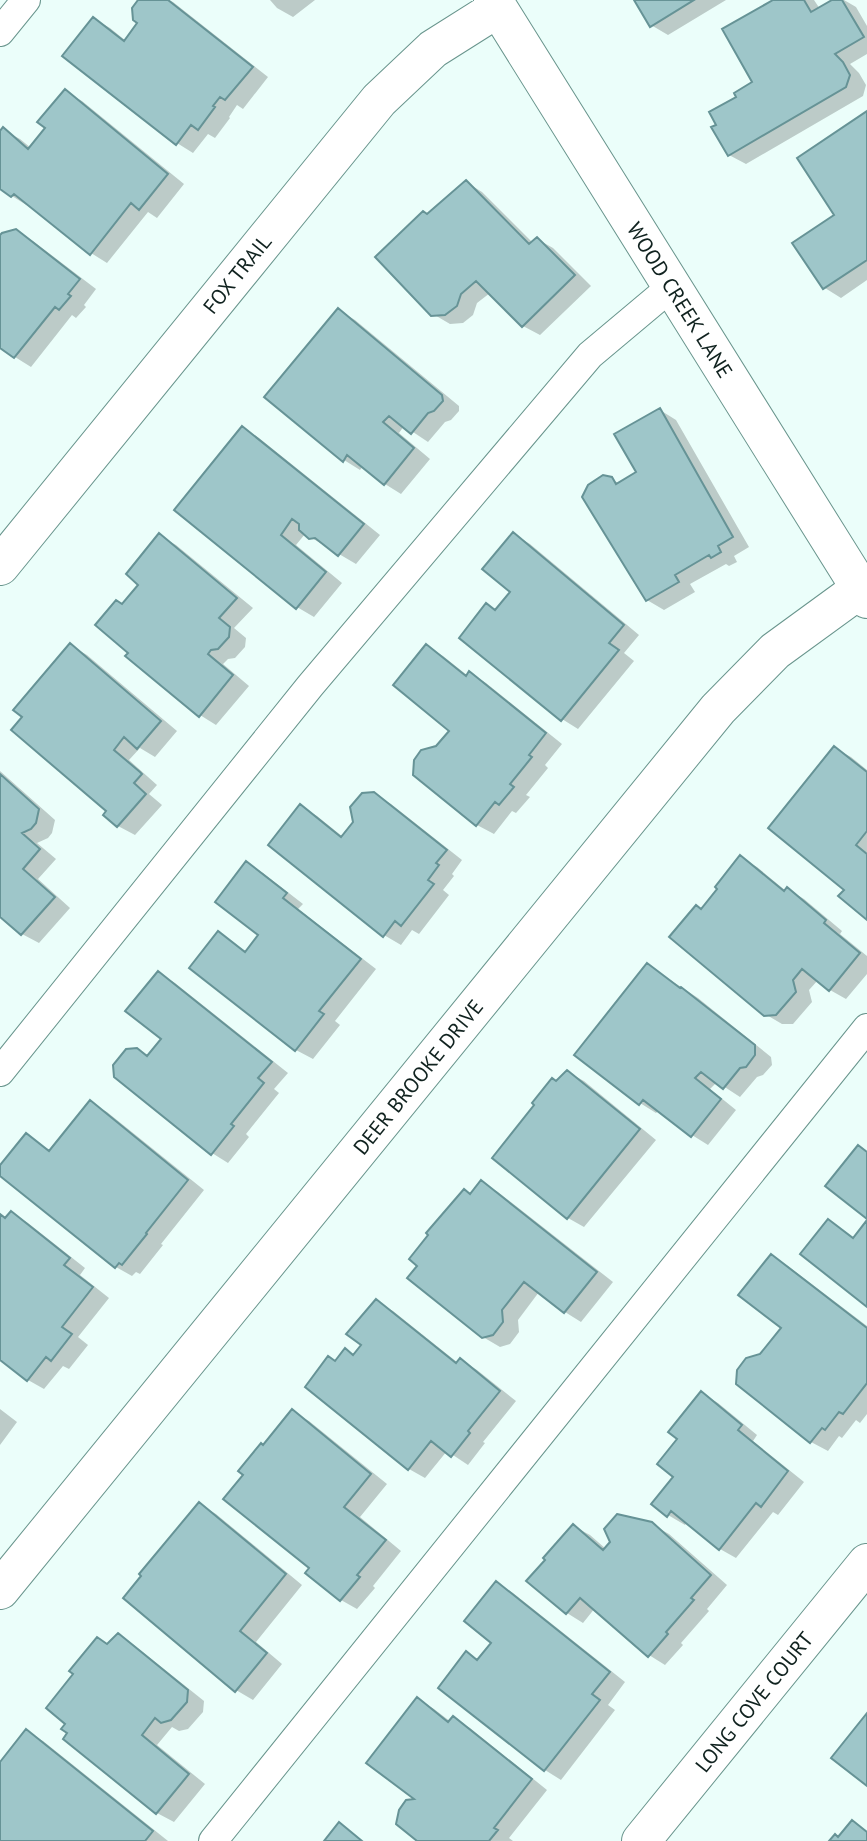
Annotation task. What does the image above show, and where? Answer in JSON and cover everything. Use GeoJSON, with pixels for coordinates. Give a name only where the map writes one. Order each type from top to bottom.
{"type":"FeatureCollection","features":[{"type":"Feature","properties":{"kind":"street","name":"WOOD CREEK LANE"},"geometry":{"type":"LineString","coordinates":[[496,4],[864,594]]}},
{"type":"Feature","properties":{"kind":"street","name":"FOX TRAIL"},"geometry":{"type":"LineString","coordinates":[[0,566],[379,100],[433,49],[496,4]]}},
{"type":"Feature","properties":{"kind":"street","name":"DEER BROOKE DRIVE"},"geometry":{"type":"LineString","coordinates":[[0,1590],[718,709],[775,651],[864,594]]}},
{"type":"Feature","properties":{"kind":"street","name":"LONG COVE COURT"},"geometry":{"type":"LineString","coordinates":[[641,1841],[867,1563]]}},
{"type":"Feature","properties":{"kind":"lane"},"geometry":{"type":"LineString","coordinates":[[0,32],[26,0]]}},
{"type":"Feature","properties":{"kind":"lane"},"geometry":{"type":"LineString","coordinates":[[0,1072],[310,686],[590,355],[671,286]]}},
{"type":"Feature","properties":{"kind":"lane"},"geometry":{"type":"LineString","coordinates":[[213,1841],[867,1028]]}},
{"type":"Feature","properties":{"kind":"building"},"geometry":{"type":"Polygon","coordinates":[[[138,0],[168,0],[253,67],[225,100],[220,97],[198,130],[191,125],[176,145],[62,56],[93,17],[124,41],[137,23],[133,20],[132,8],[138,0]]]}},
{"type":"Feature","properties":{"kind":"building"},"geometry":{"type":"Polygon","coordinates":[[[634,0],[694,0],[650,27],[634,0]]]}},
{"type":"Feature","properties":{"kind":"building"},"geometry":{"type":"Polygon","coordinates":[[[773,0],[804,0],[811,12],[832,0],[842,0],[864,37],[835,54],[850,75],[846,87],[728,156],[711,127],[716,125],[709,112],[736,97],[734,93],[752,82],[722,29],[773,0]]]}},
{"type":"Feature","properties":{"kind":"building"},"geometry":{"type":"Polygon","coordinates":[[[65,89],[168,174],[139,210],[131,203],[90,255],[14,194],[11,197],[0,189],[0,131],[3,127],[28,149],[45,128],[37,122],[65,89]]]}},
{"type":"Feature","properties":{"kind":"building"},"geometry":{"type":"Polygon","coordinates":[[[867,111],[867,260],[823,289],[792,243],[834,215],[797,158],[867,111]]]}},
{"type":"Feature","properties":{"kind":"building"},"geometry":{"type":"Polygon","coordinates":[[[466,180],[529,244],[537,237],[575,275],[522,327],[476,281],[461,294],[457,306],[445,315],[431,316],[375,257],[423,211],[427,214],[466,180]]]}},
{"type":"Feature","properties":{"kind":"building"},"geometry":{"type":"Polygon","coordinates":[[[16,229],[80,279],[68,294],[71,296],[59,310],[55,307],[14,358],[0,348],[0,235],[16,229]]]}},
{"type":"Feature","properties":{"kind":"building"},"geometry":{"type":"Polygon","coordinates":[[[338,308],[442,395],[443,401],[434,411],[428,413],[411,434],[389,416],[383,422],[414,448],[384,485],[347,455],[343,462],[264,397],[338,308]]]}},
{"type":"Feature","properties":{"kind":"building"},"geometry":{"type":"Polygon","coordinates":[[[660,408],[733,537],[718,546],[721,552],[711,558],[709,555],[675,575],[679,582],[646,601],[582,497],[588,485],[603,475],[612,477],[616,484],[636,472],[614,434],[660,408]]]}},
{"type":"Feature","properties":{"kind":"building"},"geometry":{"type":"Polygon","coordinates":[[[242,426],[364,524],[338,556],[315,538],[309,539],[292,519],[281,535],[326,572],[296,609],[174,510],[242,426]]]}},
{"type":"Feature","properties":{"kind":"building"},"geometry":{"type":"Polygon","coordinates":[[[513,532],[624,625],[609,643],[619,650],[561,721],[459,638],[486,603],[495,610],[510,592],[482,569],[513,532]]]}},
{"type":"Feature","properties":{"kind":"building"},"geometry":{"type":"Polygon","coordinates":[[[159,533],[237,598],[219,618],[230,627],[229,637],[218,649],[211,650],[208,654],[233,675],[199,717],[125,656],[128,653],[95,625],[116,600],[122,604],[138,585],[126,574],[159,533]]]}},
{"type":"Feature","properties":{"kind":"building"},"geometry":{"type":"Polygon","coordinates":[[[70,643],[161,721],[137,749],[124,737],[114,750],[142,774],[134,783],[146,794],[117,827],[103,815],[106,811],[11,730],[22,717],[13,710],[70,643]]]}},
{"type":"Feature","properties":{"kind":"building"},"geometry":{"type":"Polygon","coordinates":[[[426,644],[466,676],[469,671],[546,733],[529,755],[532,757],[510,784],[514,787],[499,805],[495,802],[476,826],[413,775],[414,760],[421,750],[436,746],[449,731],[393,685],[426,644]]]}},
{"type":"Feature","properties":{"kind":"building"},"geometry":{"type":"Polygon","coordinates":[[[834,746],[867,772],[867,831],[856,845],[867,854],[867,920],[838,896],[844,890],[768,828],[834,746]]]}},
{"type":"Feature","properties":{"kind":"building"},"geometry":{"type":"Polygon","coordinates":[[[0,774],[39,809],[36,823],[22,833],[40,849],[23,869],[55,897],[21,935],[0,917],[0,774]]]}},
{"type":"Feature","properties":{"kind":"building"},"geometry":{"type":"Polygon","coordinates":[[[374,792],[447,850],[436,863],[439,865],[428,880],[434,884],[401,926],[395,921],[383,937],[268,845],[300,804],[341,837],[353,822],[350,807],[362,793],[374,792]]]}},
{"type":"Feature","properties":{"kind":"building"},"geometry":{"type":"Polygon","coordinates":[[[740,855],[784,891],[787,887],[860,953],[829,991],[802,969],[793,980],[796,992],[776,1015],[764,1016],[669,937],[696,905],[701,909],[740,855]]]}},
{"type":"Feature","properties":{"kind":"building"},"geometry":{"type":"Polygon","coordinates":[[[246,861],[287,893],[283,898],[361,959],[319,1011],[324,1014],[295,1051],[189,968],[218,931],[245,952],[258,935],[215,902],[246,861]]]}},
{"type":"Feature","properties":{"kind":"building"},"geometry":{"type":"Polygon","coordinates":[[[647,963],[755,1045],[755,1055],[723,1089],[701,1072],[695,1078],[721,1099],[691,1137],[643,1100],[639,1105],[574,1055],[647,963]]]}},
{"type":"Feature","properties":{"kind":"building"},"geometry":{"type":"Polygon","coordinates":[[[158,971],[272,1062],[258,1078],[264,1083],[231,1124],[234,1126],[211,1155],[114,1077],[113,1065],[126,1049],[137,1048],[147,1056],[161,1039],[125,1011],[158,971]]]}},
{"type":"Feature","properties":{"kind":"building"},"geometry":{"type":"Polygon","coordinates":[[[567,1070],[640,1129],[567,1219],[492,1158],[552,1078],[556,1081],[567,1070]]]}},
{"type":"Feature","properties":{"kind":"building"},"geometry":{"type":"Polygon","coordinates":[[[90,1100],[188,1180],[122,1265],[119,1263],[115,1268],[0,1176],[0,1165],[26,1133],[49,1151],[90,1100]]]}},
{"type":"Feature","properties":{"kind":"building"},"geometry":{"type":"Polygon","coordinates":[[[858,1145],[867,1152],[867,1219],[825,1186],[858,1145]]]}},
{"type":"Feature","properties":{"kind":"building"},"geometry":{"type":"Polygon","coordinates":[[[481,1180],[597,1272],[564,1313],[524,1282],[502,1310],[503,1322],[493,1335],[482,1338],[407,1278],[417,1266],[409,1259],[428,1235],[426,1233],[464,1189],[470,1194],[481,1180]]]}},
{"type":"Feature","properties":{"kind":"building"},"geometry":{"type":"Polygon","coordinates":[[[11,1211],[70,1258],[64,1265],[93,1287],[62,1327],[72,1334],[51,1361],[46,1357],[27,1381],[0,1360],[0,1214],[5,1218],[11,1211]]]}},
{"type":"Feature","properties":{"kind":"building"},"geometry":{"type":"Polygon","coordinates":[[[828,1219],[853,1238],[867,1220],[867,1307],[800,1254],[828,1219]]]}},
{"type":"Feature","properties":{"kind":"building"},"geometry":{"type":"Polygon","coordinates":[[[771,1254],[867,1328],[867,1383],[843,1414],[839,1412],[810,1443],[736,1384],[737,1370],[746,1358],[760,1354],[781,1328],[738,1295],[771,1254]]]}},
{"type":"Feature","properties":{"kind":"building"},"geometry":{"type":"Polygon","coordinates":[[[376,1299],[456,1363],[460,1358],[500,1391],[451,1457],[431,1441],[408,1470],[305,1387],[328,1356],[335,1361],[345,1348],[353,1355],[361,1345],[346,1334],[376,1299]]]}},
{"type":"Feature","properties":{"kind":"building"},"geometry":{"type":"Polygon","coordinates":[[[701,1391],[742,1425],[738,1430],[788,1471],[761,1507],[756,1503],[719,1550],[671,1511],[667,1517],[651,1504],[673,1477],[657,1464],[677,1439],[668,1432],[701,1391]]]}},
{"type":"Feature","properties":{"kind":"building"},"geometry":{"type":"Polygon","coordinates":[[[292,1409],[371,1474],[344,1507],[386,1540],[340,1601],[305,1573],[309,1568],[223,1499],[243,1475],[238,1471],[292,1409]]]}},
{"type":"Feature","properties":{"kind":"building"},"geometry":{"type":"Polygon","coordinates":[[[199,1502],[286,1574],[240,1631],[267,1653],[235,1692],[123,1598],[141,1576],[139,1574],[199,1502]]]}},
{"type":"Feature","properties":{"kind":"building"},"geometry":{"type":"Polygon","coordinates":[[[617,1514],[652,1522],[711,1575],[648,1657],[580,1598],[566,1614],[526,1581],[573,1524],[603,1550],[610,1542],[604,1529],[617,1514]]]}},
{"type":"Feature","properties":{"kind":"building"},"geometry":{"type":"Polygon","coordinates":[[[496,1581],[610,1672],[592,1694],[600,1700],[544,1771],[438,1688],[466,1651],[477,1660],[491,1643],[464,1621],[496,1581]]]}},
{"type":"Feature","properties":{"kind":"building"},"geometry":{"type":"Polygon","coordinates":[[[118,1633],[188,1690],[187,1702],[171,1720],[161,1723],[155,1718],[142,1735],[189,1774],[156,1814],[63,1739],[67,1733],[61,1729],[65,1724],[46,1708],[73,1674],[69,1671],[97,1637],[107,1644],[118,1633]]]}},
{"type":"Feature","properties":{"kind":"building"},"geometry":{"type":"Polygon","coordinates":[[[417,1697],[448,1722],[453,1716],[532,1779],[494,1828],[498,1830],[489,1841],[417,1841],[396,1824],[399,1810],[406,1800],[414,1799],[366,1763],[417,1697]]]}},
{"type":"Feature","properties":{"kind":"building"},"geometry":{"type":"Polygon","coordinates":[[[867,1713],[867,1786],[831,1758],[867,1713]]]}},
{"type":"Feature","properties":{"kind":"building"},"geometry":{"type":"Polygon","coordinates":[[[26,1729],[153,1831],[145,1841],[0,1841],[0,1762],[26,1729]]]}},
{"type":"Feature","properties":{"kind":"building"},"geometry":{"type":"Polygon","coordinates":[[[852,1820],[867,1832],[867,1841],[829,1841],[835,1834],[838,1837],[852,1820]]]}},
{"type":"Feature","properties":{"kind":"building"},"geometry":{"type":"Polygon","coordinates":[[[339,1822],[362,1841],[324,1841],[339,1822]]]}}]}
